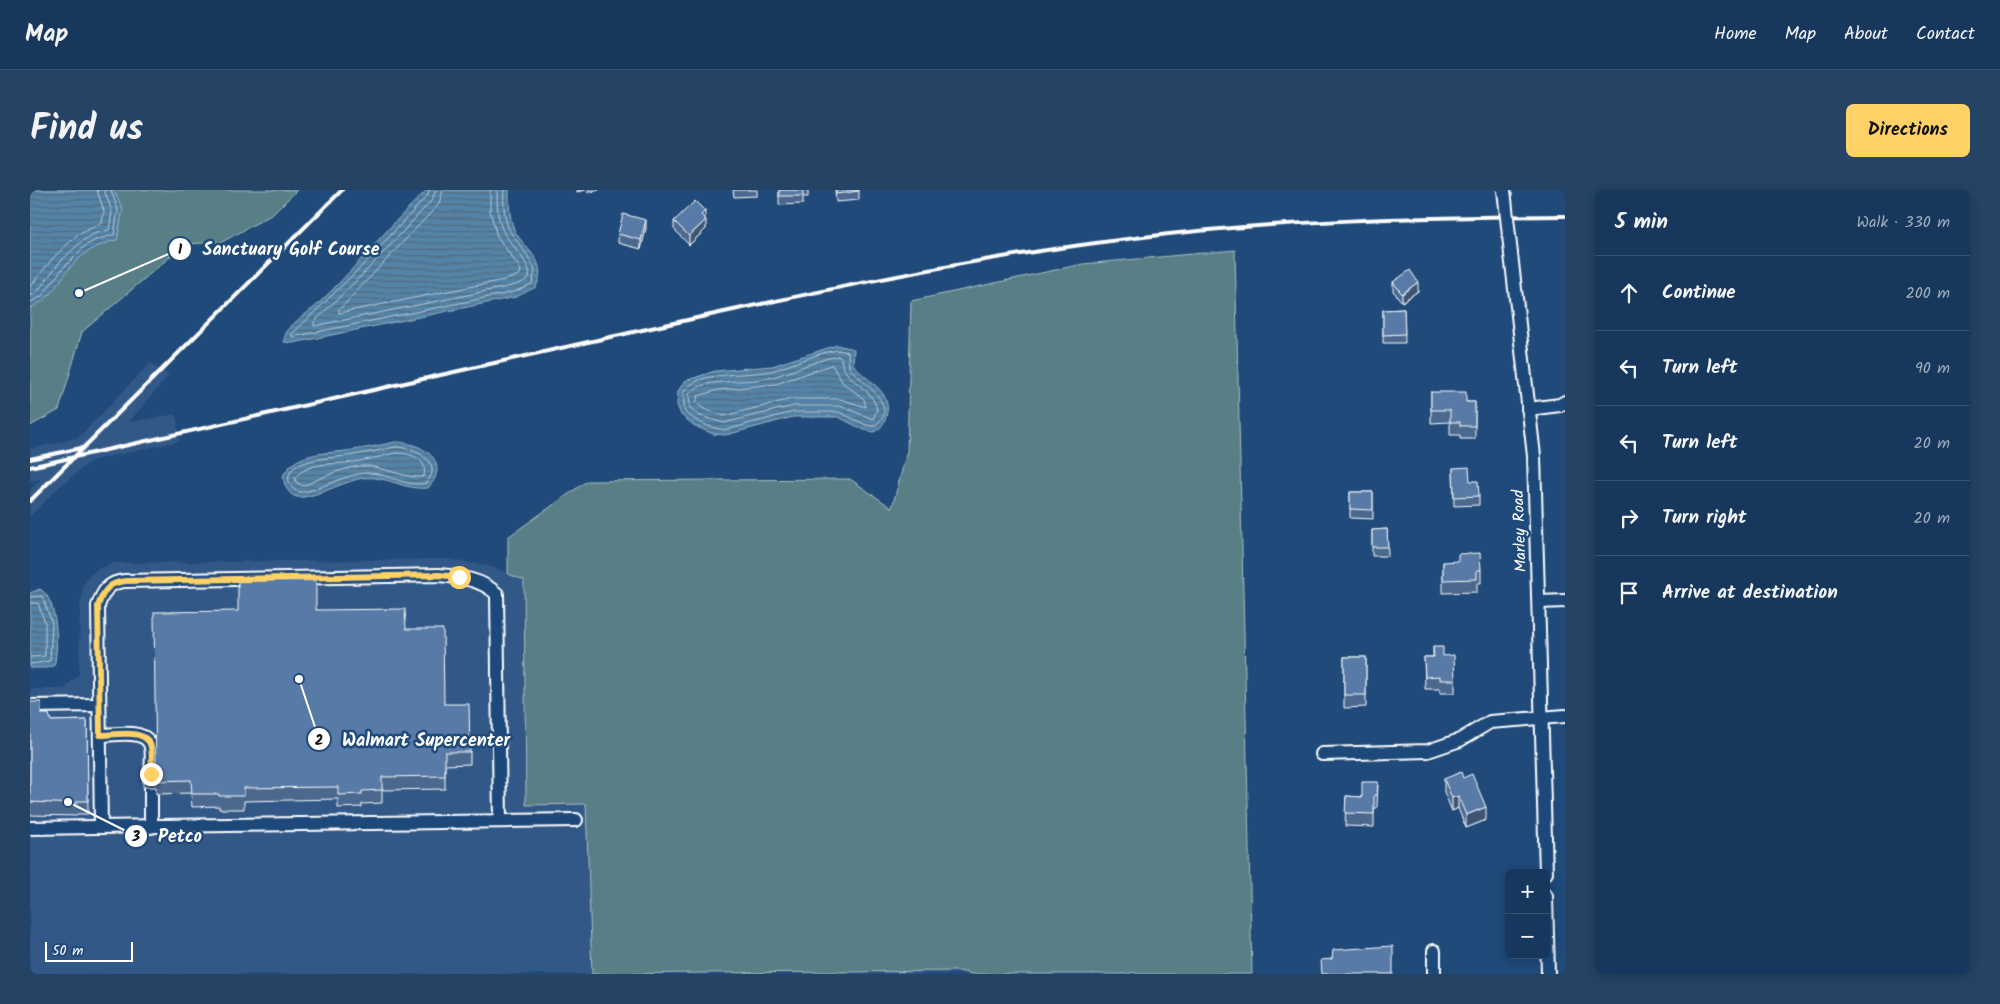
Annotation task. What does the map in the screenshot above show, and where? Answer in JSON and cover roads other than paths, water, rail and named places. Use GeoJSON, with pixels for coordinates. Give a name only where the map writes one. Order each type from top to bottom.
{"type":"FeatureCollection","features":[{"type":"Feature","properties":{"kind":"street","name":"Marley Road"},"geometry":{"type":"LineString","coordinates":[[1504,190],[1534,456],[1546,869]]}},
{"type":"Feature","properties":{"kind":"street"},"geometry":{"type":"LineString","coordinates":[[1528,408],[1560,405],[1565,402]]}},
{"type":"Feature","properties":{"kind":"street"},"geometry":{"type":"LineString","coordinates":[[101,827],[98,606],[101,595],[109,586],[116,581],[439,575],[474,580],[488,585],[498,594],[500,821]]}},
{"type":"Feature","properties":{"kind":"street"},"geometry":{"type":"LineString","coordinates":[[1539,602],[1565,601]]}},
{"type":"Feature","properties":{"kind":"street"},"geometry":{"type":"LineString","coordinates":[[30,706],[99,705]]}},
{"type":"Feature","properties":{"kind":"street"},"geometry":{"type":"LineString","coordinates":[[1322,754],[1428,751],[1460,740],[1490,722],[1542,716],[1565,716]]}},
{"type":"Feature","properties":{"kind":"street"},"geometry":{"type":"LineString","coordinates":[[100,735],[136,735],[143,737],[149,742],[151,749],[151,774]]}},
{"type":"Feature","properties":{"kind":"street"},"geometry":{"type":"LineString","coordinates":[[151,788],[151,826]]}},
{"type":"Feature","properties":{"kind":"street"},"geometry":{"type":"LineString","coordinates":[[30,828],[576,820]]}},
{"type":"Feature","properties":{"kind":"street"},"geometry":{"type":"LineString","coordinates":[[1546,914],[1548,974]]}},
{"type":"Feature","properties":{"kind":"street"},"geometry":{"type":"LineString","coordinates":[[1434,951],[1434,974]]}},
{"type":"Feature","properties":{"kind":"water"},"geometry":{"type":"Polygon","coordinates":[[[30,190],[114,190],[123,209],[117,240],[95,248],[83,256],[71,266],[42,302],[30,308],[30,190]]]}},
{"type":"Feature","properties":{"kind":"water"},"geometry":{"type":"Polygon","coordinates":[[[427,190],[509,190],[512,224],[518,237],[534,256],[539,269],[536,287],[516,297],[293,343],[284,342],[287,331],[291,326],[331,291],[427,190]]]}},
{"type":"Feature","properties":{"kind":"water"},"geometry":{"type":"Polygon","coordinates":[[[837,345],[854,349],[853,364],[877,387],[886,400],[885,419],[883,424],[874,432],[864,430],[838,417],[793,417],[726,435],[713,434],[695,426],[681,415],[677,405],[678,391],[685,381],[715,371],[772,366],[837,345]]]}},
{"type":"Feature","properties":{"kind":"water"},"geometry":{"type":"Polygon","coordinates":[[[395,442],[415,445],[431,455],[437,469],[435,478],[428,488],[411,487],[380,479],[364,478],[311,496],[297,497],[289,492],[285,486],[283,476],[289,468],[304,457],[395,442]]]}},
{"type":"Feature","properties":{"kind":"water"},"geometry":{"type":"Polygon","coordinates":[[[40,589],[46,594],[54,613],[57,636],[56,658],[54,666],[30,668],[30,593],[40,589]]]}},
{"type":"Feature","properties":{"kind":"railway"},"geometry":{"type":"LineString","coordinates":[[30,501],[342,190]]}},
{"type":"Feature","properties":{"kind":"railway"},"geometry":{"type":"LineString","coordinates":[[30,467],[724,312],[860,283],[997,258],[1135,238],[1296,223],[1457,217],[1565,216]]}},
{"type":"Feature","properties":{"kind":"railway"},"geometry":{"type":"LineString","coordinates":[[30,459],[81,448]]}},
{"type":"Feature","properties":{"kind":"place","name":"Sanctuary Golf Course"},"geometry":{"type":"Point","coordinates":[79,293]}},
{"type":"Feature","properties":{"kind":"place","name":"Walmart Supercenter"},"geometry":{"type":"Point","coordinates":[299,679]}},
{"type":"Feature","properties":{"kind":"place","name":"Petco"},"geometry":{"type":"Point","coordinates":[68,802]}}]}
